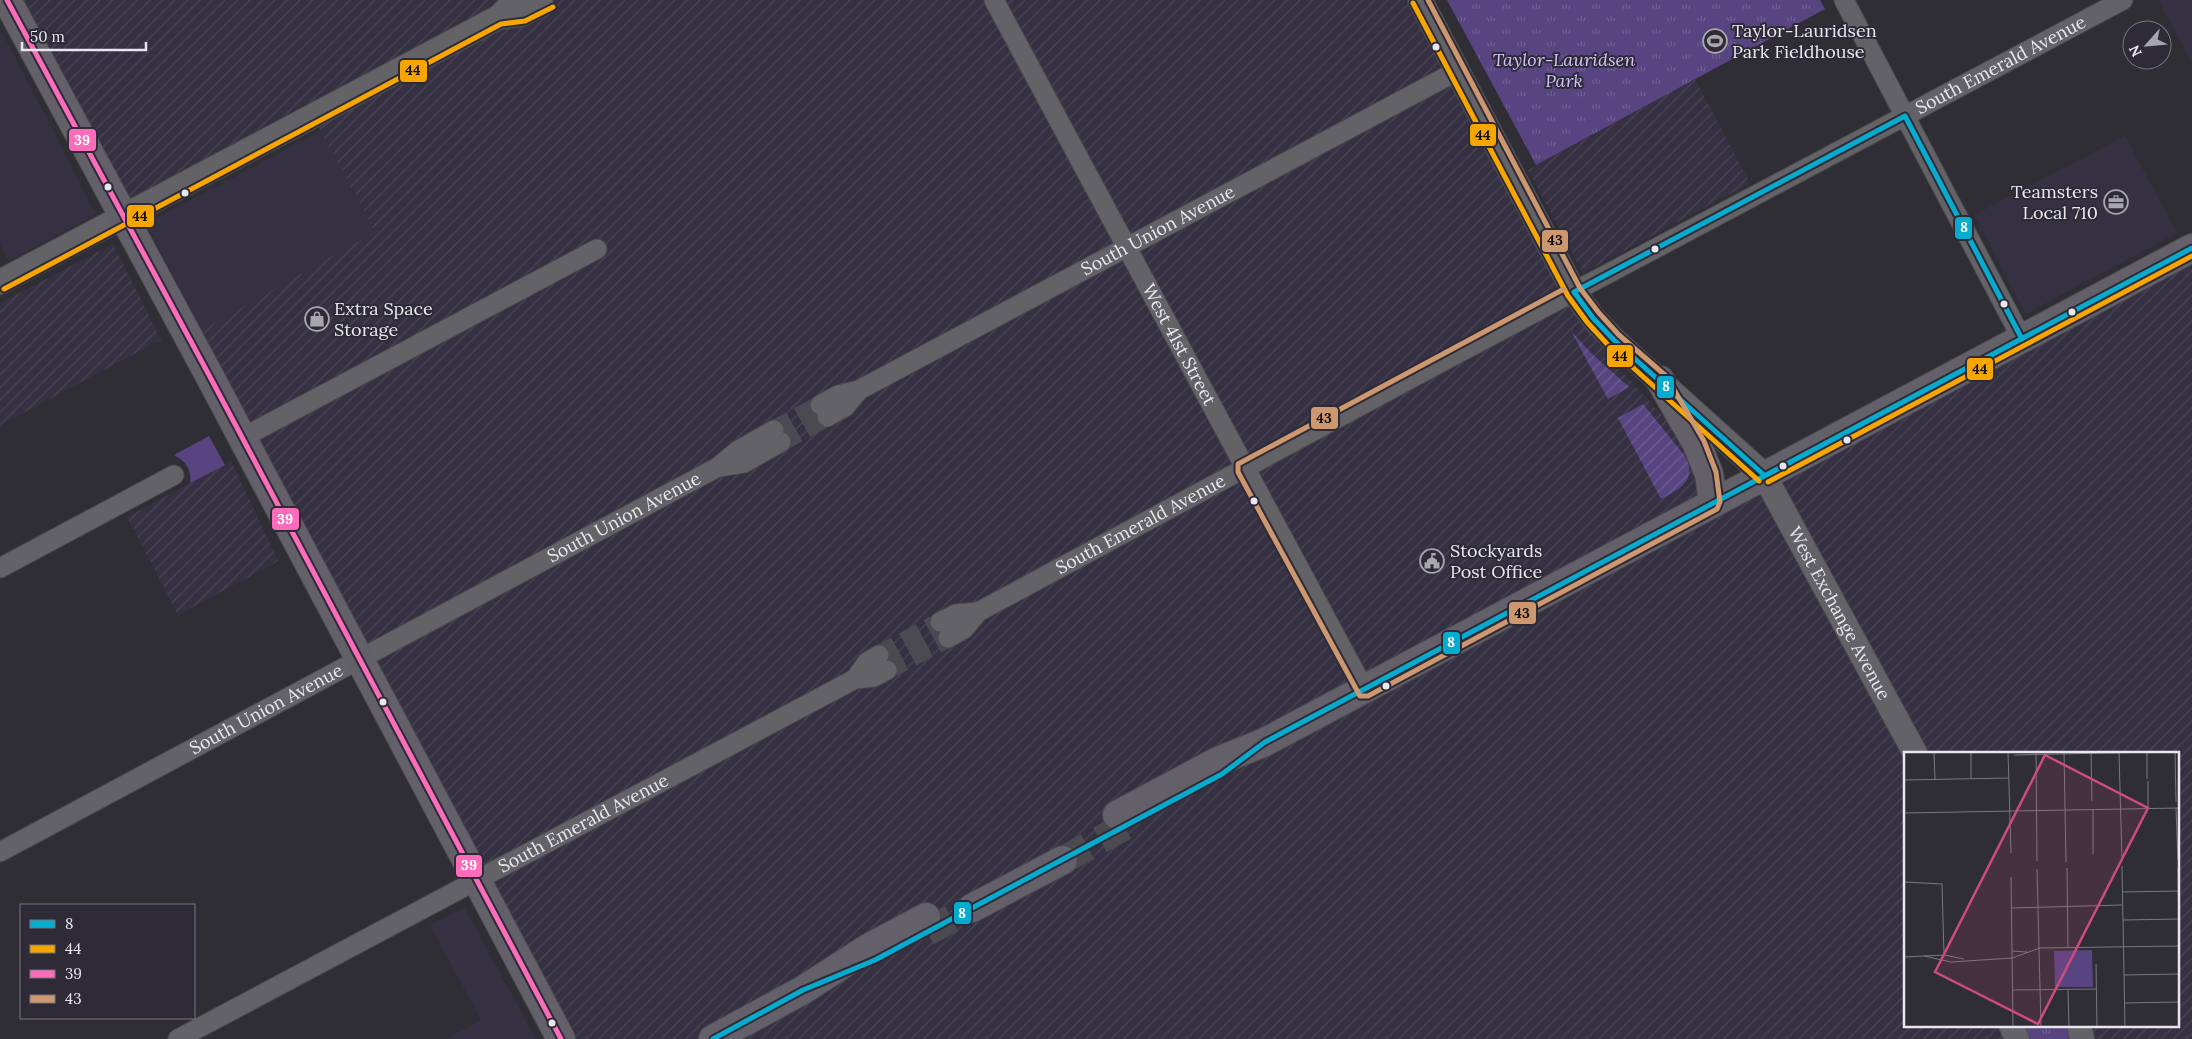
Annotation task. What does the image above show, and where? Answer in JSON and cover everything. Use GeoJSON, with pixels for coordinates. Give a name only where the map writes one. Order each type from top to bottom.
{"type":"FeatureCollection","features":[{"type":"Feature","properties":{"kind":"main road"},"geometry":{"type":"LineString","coordinates":[[7,0],[561,1039]]}},
{"type":"Feature","properties":{"kind":"main road"},"geometry":{"type":"LineString","coordinates":[[1124,819],[1222,774],[1265,742],[1764,474],[2192,248]]}},
{"type":"Feature","properties":{"kind":"main road"},"geometry":{"type":"LineString","coordinates":[[1660,380],[1698,444],[1709,474],[1712,502]]}},
{"type":"Feature","properties":{"kind":"main road"},"geometry":{"type":"LineString","coordinates":[[971,901],[1057,855]]}},
{"type":"Feature","properties":{"kind":"main road"},"geometry":{"type":"LineString","coordinates":[[713,1039],[803,990],[868,948],[926,925]]}},
{"type":"Feature","properties":{"kind":"street"},"geometry":{"type":"LineString","coordinates":[[0,282],[499,17],[516,0]]}},
{"type":"Feature","properties":{"kind":"street","name":"West 41st Street"},"geometry":{"type":"LineString","coordinates":[[994,0],[1364,689]]}},
{"type":"Feature","properties":{"kind":"street","name":"West Exchange Avenue"},"geometry":{"type":"LineString","coordinates":[[1420,0],[1574,292],[1593,318],[1614,340],[1764,474],[1914,752]]}},
{"type":"Feature","properties":{"kind":"street"},"geometry":{"type":"LineString","coordinates":[[1844,0],[2022,339]]}},
{"type":"Feature","properties":{"kind":"street","name":"South Emerald Avenue"},"geometry":{"type":"LineString","coordinates":[[944,630],[956,614],[978,612],[2123,0]]}},
{"type":"Feature","properties":{"kind":"street"},"geometry":{"type":"LineString","coordinates":[[499,17],[522,14],[542,4]]}},
{"type":"Feature","properties":{"kind":"street","name":"South Union Avenue"},"geometry":{"type":"LineString","coordinates":[[823,411],[845,407],[859,390],[1457,71]]}},
{"type":"Feature","properties":{"kind":"street"},"geometry":{"type":"LineString","coordinates":[[242,438],[597,249]]}},
{"type":"Feature","properties":{"kind":"street","name":"South Union Avenue"},"geometry":{"type":"LineString","coordinates":[[0,852],[718,467],[737,451],[778,436]]}},
{"type":"Feature","properties":{"kind":"street"},"geometry":{"type":"LineString","coordinates":[[0,568],[174,475]]}},
{"type":"Feature","properties":{"kind":"street","name":"South Emerald Avenue"},"geometry":{"type":"LineString","coordinates":[[178,1039],[855,679],[867,662],[883,663]]}},
{"type":"Feature","properties":{"kind":"street"},"geometry":{"type":"LineString","coordinates":[[2078,1026],[2082,1039]]}},
{"type":"Feature","properties":{"kind":"shaded area"},"geometry":{"type":"Polygon","coordinates":[[[23,0],[1422,0],[1618,367],[1732,491],[2192,252],[2192,1039],[571,1039],[202,330],[375,232],[306,104],[129,201],[23,0]]]}},
{"type":"Feature","properties":{"kind":"shaded area"},"geometry":{"type":"Polygon","coordinates":[[[2158,0],[2192,0],[2192,63],[2172,26],[2172,20],[2169,20],[2158,0]]]}},
{"type":"Feature","properties":{"kind":"shaded area"},"geometry":{"type":"Polygon","coordinates":[[[0,28],[96,214],[9,261],[0,244],[0,28]]]}},
{"type":"Feature","properties":{"kind":"shaded area"},"geometry":{"type":"Polygon","coordinates":[[[1695,79],[1750,183],[1583,273],[1528,170],[1695,79]]]}},
{"type":"Feature","properties":{"kind":"shaded area"},"geometry":{"type":"Polygon","coordinates":[[[321,131],[375,233],[202,330],[146,224],[321,131]]]}},
{"type":"Feature","properties":{"kind":"shaded area"},"geometry":{"type":"Polygon","coordinates":[[[2125,136],[2177,233],[2026,314],[1974,215],[2125,136]]]}},
{"type":"Feature","properties":{"kind":"shaded area"},"geometry":{"type":"Polygon","coordinates":[[[113,244],[161,340],[0,425],[0,303],[113,244]]]}},
{"type":"Feature","properties":{"kind":"shaded area"},"geometry":{"type":"Polygon","coordinates":[[[231,461],[278,561],[178,615],[127,517],[231,461]]]}},
{"type":"Feature","properties":{"kind":"shaded area"},"geometry":{"type":"Polygon","coordinates":[[[464,907],[535,1039],[446,1039],[481,1020],[430,925],[464,907]]]}},
{"type":"Feature","properties":{"kind":"green space","name":"Taylor-Lauridsen Park"},"geometry":{"type":"Polygon","coordinates":[[[1447,0],[1820,0],[1825,9],[1536,165],[1447,0]]]}},
{"type":"Feature","properties":{"kind":"green space"},"geometry":{"type":"Polygon","coordinates":[[[1571,331],[1591,353],[1629,387],[1608,399],[1571,331]]]}},
{"type":"Feature","properties":{"kind":"green space"},"geometry":{"type":"Polygon","coordinates":[[[1643,404],[1685,456],[1688,464],[1688,478],[1685,483],[1661,499],[1618,418],[1643,404]]]}},
{"type":"Feature","properties":{"kind":"green space"},"geometry":{"type":"Polygon","coordinates":[[[209,436],[225,465],[190,483],[190,474],[187,466],[174,455],[209,436]]]}},
{"type":"Feature","properties":{"kind":"green space"},"geometry":{"type":"Polygon","coordinates":[[[2022,1026],[2066,1026],[2069,1039],[2028,1039],[2022,1026]]]}},
{"type":"Feature","properties":{"kind":"tunnel"},"geometry":{"type":"LineString","coordinates":[[774,430],[820,405]]}},
{"type":"Feature","properties":{"kind":"tunnel"},"geometry":{"type":"LineString","coordinates":[[781,442],[827,417]]}},
{"type":"Feature","properties":{"kind":"tunnel"},"geometry":{"type":"LineString","coordinates":[[879,655],[940,622]]}},
{"type":"Feature","properties":{"kind":"tunnel"},"geometry":{"type":"LineString","coordinates":[[887,670],[948,638]]}},
{"type":"Feature","properties":{"kind":"tunnel"},"geometry":{"type":"LineString","coordinates":[[1063,860],[1131,823]]}},
{"type":"Feature","properties":{"kind":"tunnel"},"geometry":{"type":"LineString","coordinates":[[927,932],[972,908]]}},
{"type":"Feature","properties":{"kind":"transit line","name":"39"},"geometry":{"type":"LineString","coordinates":[[7,0],[209,375],[561,1039]]}},
{"type":"Feature","properties":{"kind":"transit line","name":"43"},"geometry":{"type":"LineString","coordinates":[[1428,0],[1580,288],[1619,335],[1666,376],[1704,441],[1716,472],[1720,502],[1717,509],[1368,696],[1360,696],[1238,472],[1238,464],[1564,289]]}},
{"type":"Feature","properties":{"kind":"transit line","name":"44"},"geometry":{"type":"LineString","coordinates":[[1413,3],[1568,296],[1587,322],[1609,346],[1759,481]]}},
{"type":"Feature","properties":{"kind":"transit line","name":"44"},"geometry":{"type":"LineString","coordinates":[[4,289],[501,24],[525,21],[553,7]]}},
{"type":"Feature","properties":{"kind":"transit line","name":"8"},"geometry":{"type":"LineString","coordinates":[[1905,116],[2022,339]]}},
{"type":"Feature","properties":{"kind":"transit line","name":"8"},"geometry":{"type":"LineString","coordinates":[[1574,292],[1905,116]]}},
{"type":"Feature","properties":{"kind":"transit line","name":"8"},"geometry":{"type":"LineString","coordinates":[[713,1039],[803,990],[875,960],[1222,774],[1265,742],[2192,248]]}},
{"type":"Feature","properties":{"kind":"transit line","name":"44"},"geometry":{"type":"LineString","coordinates":[[1768,482],[2192,256]]}},
{"type":"Feature","properties":{"kind":"transit line","name":"8"},"geometry":{"type":"LineString","coordinates":[[1574,292],[1593,318],[1614,340],[1764,475]]}},
{"type":"Feature","properties":{"kind":"place","name":"Taylor-Lauridsen Park Fieldhouse"},"geometry":{"type":"Point","coordinates":[1715,41]}},
{"type":"Feature","properties":{"kind":"place","name":"Teamsters Local 710"},"geometry":{"type":"Point","coordinates":[2116,202]}},
{"type":"Feature","properties":{"kind":"place","name":"Extra Space Storage"},"geometry":{"type":"Point","coordinates":[317,319]}},
{"type":"Feature","properties":{"kind":"place","name":"Stockyards Post Office"},"geometry":{"type":"Point","coordinates":[1432,561]}}]}
